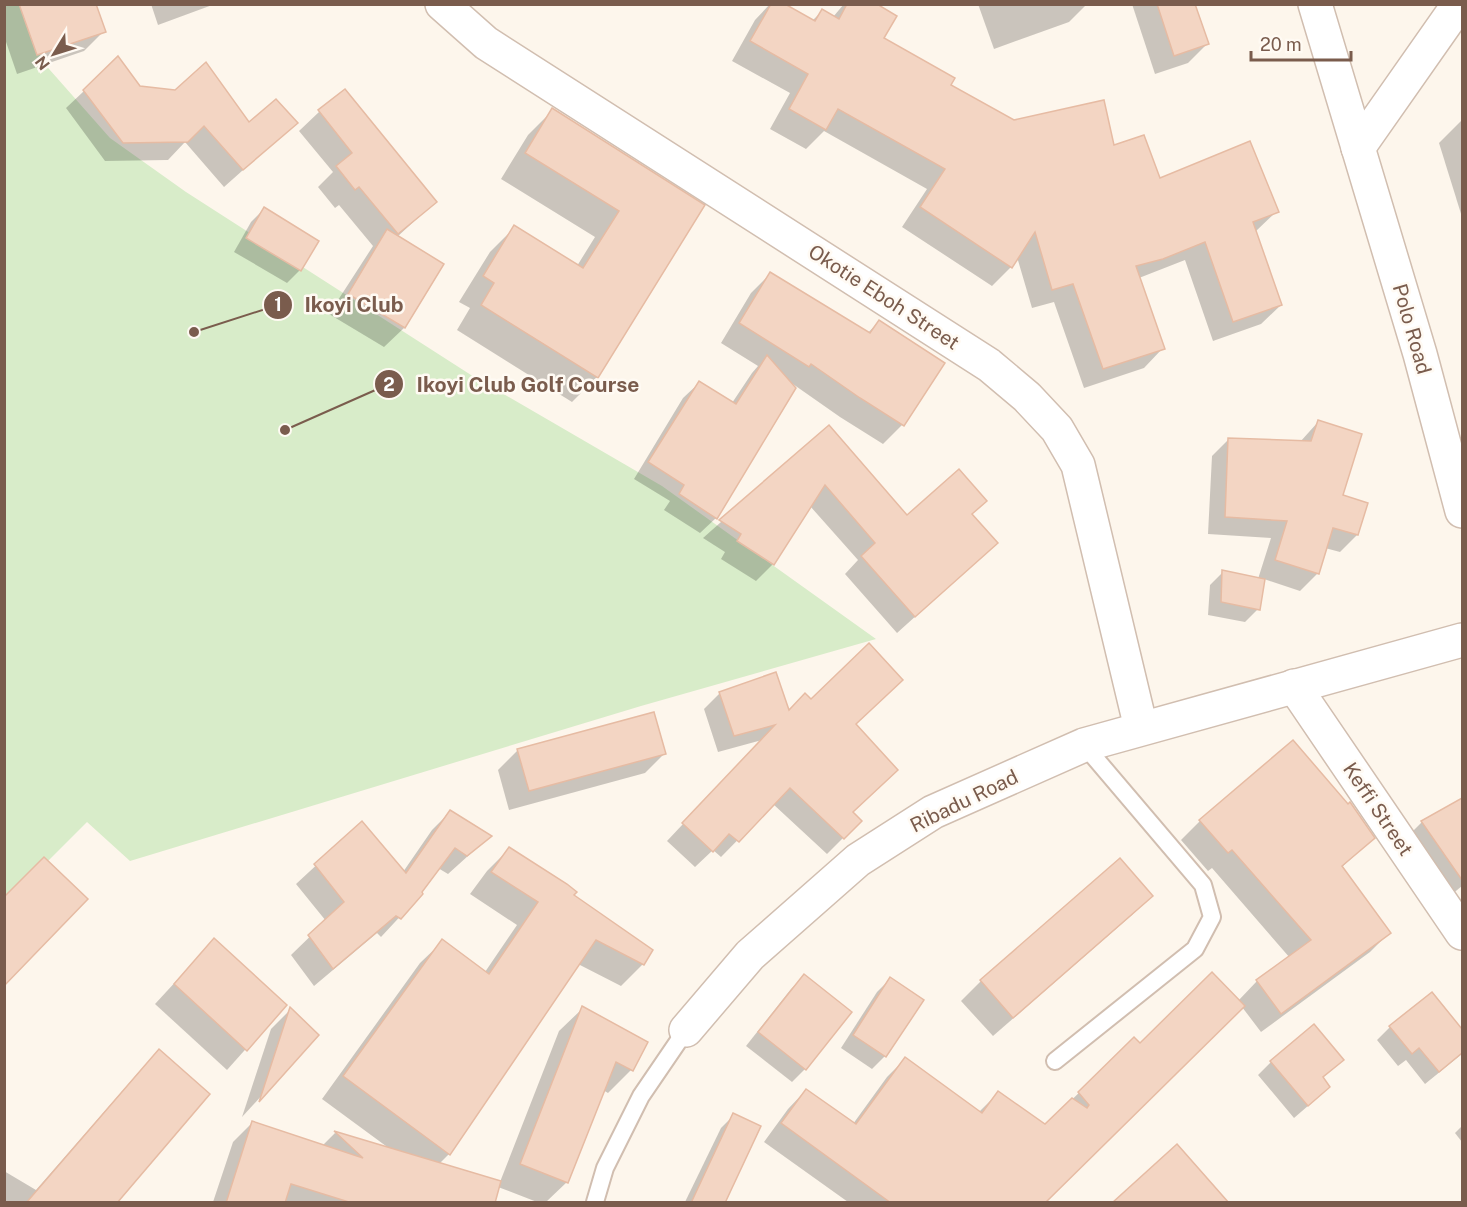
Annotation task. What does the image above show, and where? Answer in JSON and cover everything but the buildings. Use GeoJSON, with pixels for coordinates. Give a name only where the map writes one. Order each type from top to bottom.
{"type":"FeatureCollection","features":[{"type":"Feature","properties":{"kind":"street","name":"Okotie Eboh Street"},"geometry":{"type":"LineString","coordinates":[[442,4],[486,43],[989,365],[1027,397],[1057,429],[1078,465],[1141,728]]}},
{"type":"Feature","properties":{"kind":"street","name":"Polo Road"},"geometry":{"type":"LineString","coordinates":[[1315,4],[1420,354],[1462,511]]}},
{"type":"Feature","properties":{"kind":"street"},"geometry":{"type":"LineString","coordinates":[[1358,148],[1459,4]]}},
{"type":"Feature","properties":{"kind":"street","name":"Ribadu Road"},"geometry":{"type":"LineString","coordinates":[[686,1030],[750,956],[858,860],[933,812],[1084,745],[1462,640]]}},
{"type":"Feature","properties":{"kind":"street","name":"Keffi Street"},"geometry":{"type":"LineString","coordinates":[[1294,686],[1462,933]]}},
{"type":"Feature","properties":{"kind":"lane"},"geometry":{"type":"LineString","coordinates":[[1055,1061],[1195,949],[1212,917],[1203,885],[1084,745]]}},
{"type":"Feature","properties":{"kind":"lane","name":"Ribadu Road"},"geometry":{"type":"LineString","coordinates":[[595,1203],[605,1168],[641,1095],[686,1030]]}},
{"type":"Feature","properties":{"kind":"green space"},"geometry":{"type":"Polygon","coordinates":[[[5,5],[24,5],[42,61],[110,138],[186,192],[471,375],[662,486],[876,639],[641,706],[130,861],[87,822],[5,904],[5,5]]]}},
{"type":"Feature","properties":{"kind":"place","name":"Ikoyi Club"},"geometry":{"type":"Point","coordinates":[194,332]}},
{"type":"Feature","properties":{"kind":"place","name":"Ikoyi Club Golf Course"},"geometry":{"type":"Point","coordinates":[285,430]}}]}
